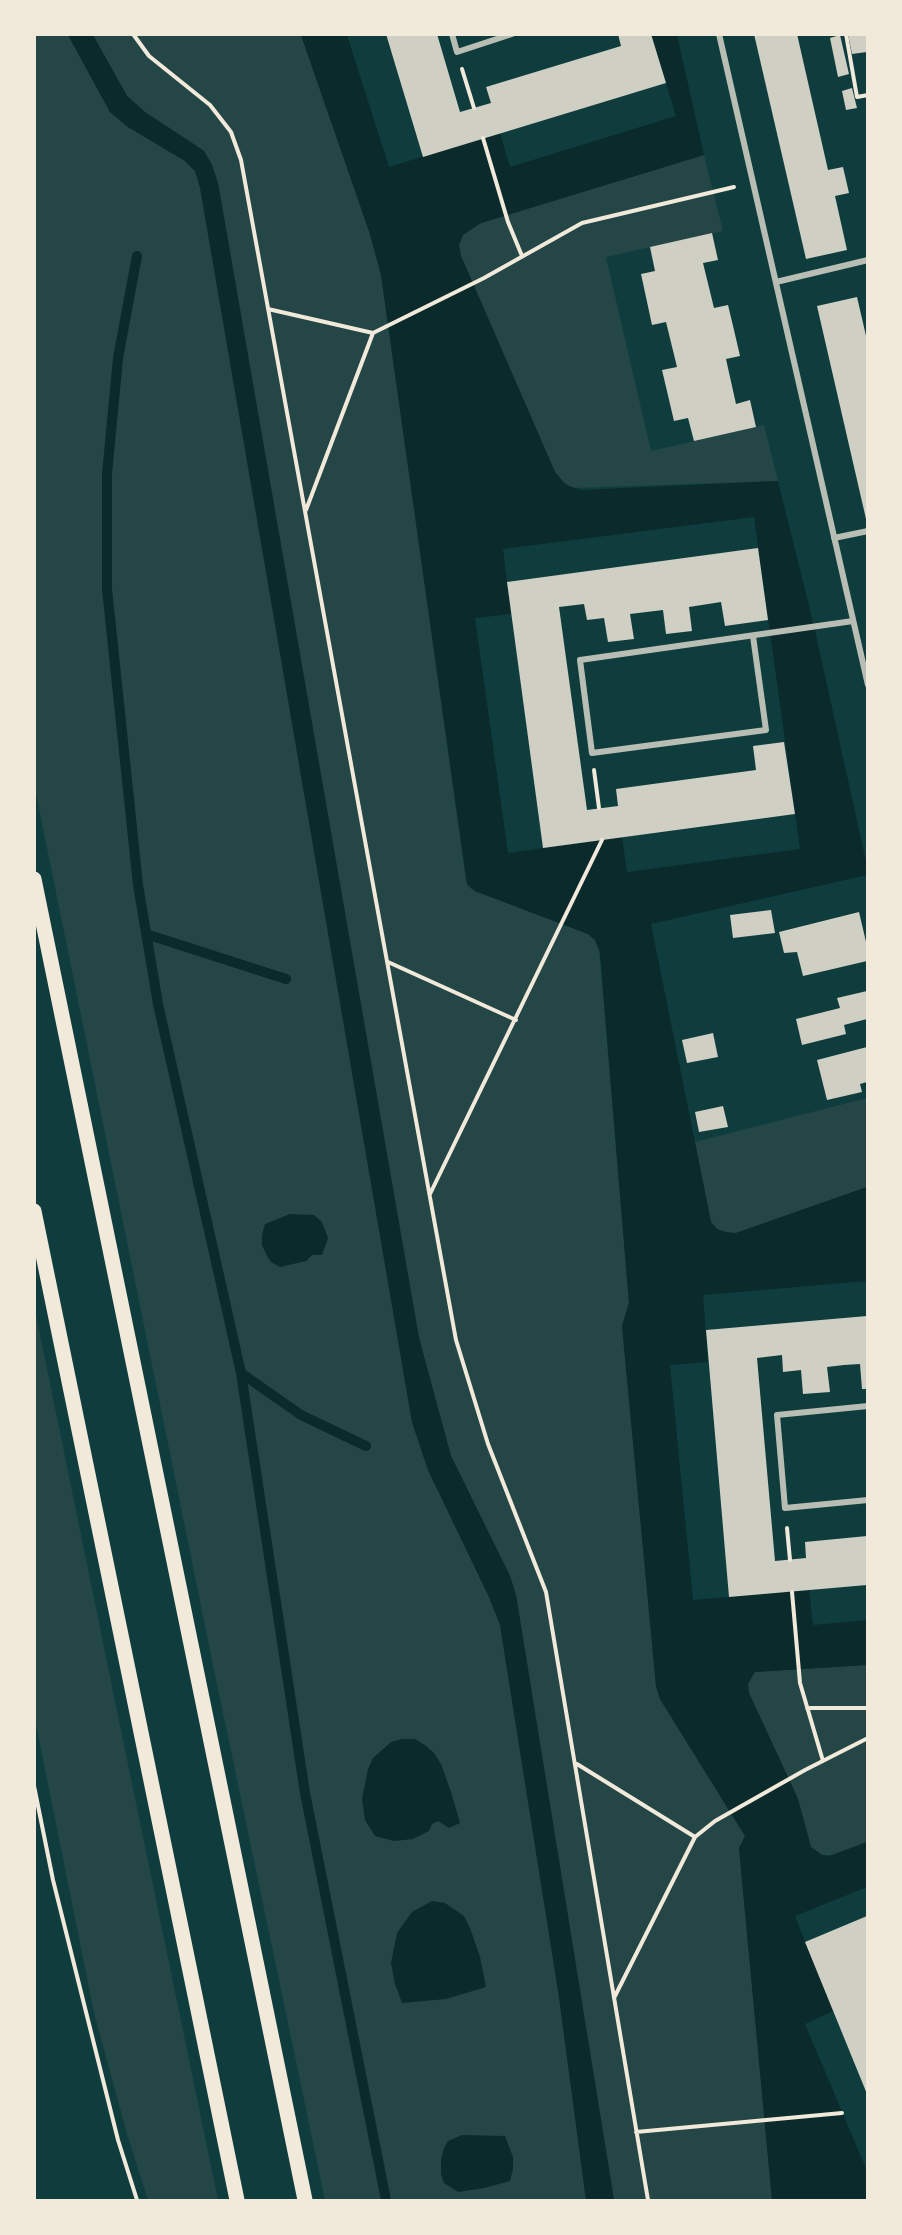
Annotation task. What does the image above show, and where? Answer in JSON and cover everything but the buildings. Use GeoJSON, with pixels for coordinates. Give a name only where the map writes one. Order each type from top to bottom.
{"type":"FeatureCollection","features":[{"type":"Feature","properties":{"kind":"main road"},"geometry":{"type":"LineString","coordinates":[[34,879],[306,2200]]}},
{"type":"Feature","properties":{"kind":"main road"},"geometry":{"type":"LineString","coordinates":[[34,1211],[237,2200]]}},
{"type":"Feature","properties":{"kind":"street"},"geometry":{"type":"LineString","coordinates":[[452,34],[457,52],[512,34]]}},
{"type":"Feature","properties":{"kind":"street"},"geometry":{"type":"LineString","coordinates":[[719,34],[867,685]]}},
{"type":"Feature","properties":{"kind":"street"},"geometry":{"type":"LineString","coordinates":[[776,282],[867,260]]}},
{"type":"Feature","properties":{"kind":"street"},"geometry":{"type":"LineString","coordinates":[[834,538],[867,531]]}},
{"type":"Feature","properties":{"kind":"street"},"geometry":{"type":"LineString","coordinates":[[753,636],[766,730],[591,753],[580,660],[853,621]]}},
{"type":"Feature","properties":{"kind":"street"},"geometry":{"type":"LineString","coordinates":[[867,1406],[777,1415],[785,1508],[867,1500]]}},
{"type":"Feature","properties":{"kind":"path"},"geometry":{"type":"LineString","coordinates":[[133,34],[149,56],[210,105],[231,132],[241,160],[456,1340],[471,1393],[546,1592],[648,2200]]}},
{"type":"Feature","properties":{"kind":"path"},"geometry":{"type":"LineString","coordinates":[[846,34],[857,97],[867,95]]}},
{"type":"Feature","properties":{"kind":"path"},"geometry":{"type":"LineString","coordinates":[[457,52],[474,108]]}},
{"type":"Feature","properties":{"kind":"path"},"geometry":{"type":"LineString","coordinates":[[483,138],[508,222],[522,256]]}},
{"type":"Feature","properties":{"kind":"path"},"geometry":{"type":"LineString","coordinates":[[268,309],[373,333],[484,278],[582,223],[752,183]]}},
{"type":"Feature","properties":{"kind":"path"},"geometry":{"type":"LineString","coordinates":[[305,511],[373,333]]}},
{"type":"Feature","properties":{"kind":"path"},"geometry":{"type":"LineString","coordinates":[[591,753],[599,808]]}},
{"type":"Feature","properties":{"kind":"path"},"geometry":{"type":"LineString","coordinates":[[430,1194],[602,840]]}},
{"type":"Feature","properties":{"kind":"path"},"geometry":{"type":"LineString","coordinates":[[387,961],[516,1020]]}},
{"type":"Feature","properties":{"kind":"path"},"geometry":{"type":"LineString","coordinates":[[785,1508],[790,1560]]}},
{"type":"Feature","properties":{"kind":"path"},"geometry":{"type":"LineString","coordinates":[[792,1592],[800,1683],[823,1761]]}},
{"type":"Feature","properties":{"kind":"path"},"geometry":{"type":"LineString","coordinates":[[807,1708],[867,1708]]}},
{"type":"Feature","properties":{"kind":"path"},"geometry":{"type":"LineString","coordinates":[[614,1999],[695,1837],[715,1821],[867,1738]]}},
{"type":"Feature","properties":{"kind":"path"},"geometry":{"type":"LineString","coordinates":[[576,1764],[695,1837]]}},
{"type":"Feature","properties":{"kind":"path"},"geometry":{"type":"LineString","coordinates":[[34,1786],[62,1914],[118,2140],[137,2200]]}},
{"type":"Feature","properties":{"kind":"path"},"geometry":{"type":"LineString","coordinates":[[636,2132],[842,2113]]}},
{"type":"Feature","properties":{"kind":"shaded area"},"geometry":{"type":"Polygon","coordinates":[[[34,35],[68,35],[110,112],[128,127],[185,161],[195,171],[201,188],[412,1422],[428,1470],[489,1597],[500,1625],[559,1997],[586,2200],[325,2200],[213,1665],[35,789],[34,35]]]}},
{"type":"Feature","properties":{"kind":"shaded area"},"geometry":{"type":"Polygon","coordinates":[[[68,35],[93,35],[127,96],[145,112],[204,151],[218,183],[419,1338],[451,1456],[510,1576],[516,1595],[614,2200],[586,2200],[559,1997],[500,1625],[489,1597],[428,1470],[412,1422],[200,188],[195,171],[185,161],[128,127],[110,112],[68,35]]]}},
{"type":"Feature","properties":{"kind":"shaded area"},"geometry":{"type":"Polygon","coordinates":[[[93,35],[301,35],[370,234],[381,275],[468,887],[588,934],[599,948],[629,1303],[622,1326],[656,1686],[660,1699],[745,1836],[739,1848],[772,2200],[614,2200],[516,1595],[510,1576],[451,1456],[419,1338],[218,183],[204,151],[145,112],[127,96],[93,35]]]}},
{"type":"Feature","properties":{"kind":"shaded area"},"geometry":{"type":"Polygon","coordinates":[[[301,35],[347,35],[389,167],[500,133],[510,167],[676,116],[651,35],[677,35],[704,155],[481,223],[463,235],[459,245],[461,256],[555,472],[566,485],[581,490],[778,481],[814,626],[867,866],[867,875],[651,924],[711,1222],[717,1229],[736,1233],[867,1187],[867,1281],[703,1295],[708,1362],[670,1365],[693,1600],[809,1590],[813,1625],[867,1620],[867,1665],[755,1672],[748,1684],[749,1693],[798,1799],[811,1847],[822,1855],[829,1856],[867,1842],[867,1887],[795,1916],[833,2011],[805,2024],[867,2171],[867,2200],[772,2200],[739,1848],[745,1836],[660,1699],[656,1686],[622,1326],[629,1303],[600,953],[595,940],[588,934],[475,891],[467,884],[381,275],[370,234],[301,35]],[[754,517],[503,549],[511,614],[475,618],[508,853],[622,837],[627,872],[800,849],[754,517]]]}},
{"type":"Feature","properties":{"kind":"shaded area"},"geometry":{"type":"Polygon","coordinates":[[[704,155],[723,231],[606,257],[651,451],[764,425],[778,481],[573,488],[559,479],[555,472],[461,256],[459,245],[463,235],[481,223],[704,155]]]}},
{"type":"Feature","properties":{"kind":"shaded area"},"geometry":{"type":"Polygon","coordinates":[[[867,1098],[867,1187],[736,1233],[726,1233],[717,1229],[711,1222],[695,1142],[867,1098]]]}},
{"type":"Feature","properties":{"kind":"shaded area"},"geometry":{"type":"Polygon","coordinates":[[[290,1214],[314,1215],[322,1222],[328,1238],[322,1255],[312,1255],[306,1261],[280,1267],[271,1262],[267,1256],[262,1245],[262,1235],[265,1224],[290,1214]]]}},
{"type":"Feature","properties":{"kind":"shaded area"},"geometry":{"type":"Polygon","coordinates":[[[34,1305],[218,2200],[148,2200],[127,2134],[94,2013],[35,1719],[34,1305]]]}},
{"type":"Feature","properties":{"kind":"shaded area"},"geometry":{"type":"Polygon","coordinates":[[[867,1665],[867,1842],[835,1855],[822,1855],[811,1847],[798,1799],[749,1693],[748,1684],[754,1672],[867,1665]]]}},
{"type":"Feature","properties":{"kind":"shaded area"},"geometry":{"type":"Polygon","coordinates":[[[415,1739],[434,1753],[441,1764],[460,1823],[449,1828],[438,1821],[432,1824],[429,1831],[413,1839],[394,1841],[375,1836],[365,1820],[362,1799],[368,1769],[373,1758],[391,1742],[415,1739]]]}},
{"type":"Feature","properties":{"kind":"shaded area"},"geometry":{"type":"Polygon","coordinates":[[[432,1901],[445,1903],[464,1916],[480,1957],[486,1987],[446,1999],[402,2003],[391,1963],[397,1933],[412,1912],[432,1901]]]}},
{"type":"Feature","properties":{"kind":"shaded area"},"geometry":{"type":"Polygon","coordinates":[[[462,2135],[505,2136],[513,2157],[510,2181],[458,2192],[444,2183],[441,2174],[441,2160],[444,2148],[448,2141],[462,2135]]]}},
{"type":"Feature","properties":{"kind":"waterway"},"geometry":{"type":"LineString","coordinates":[[137,256],[118,358],[107,474],[107,589],[138,885],[158,1004],[241,1373],[305,1793],[386,2200]]}},
{"type":"Feature","properties":{"kind":"waterway"},"geometry":{"type":"LineString","coordinates":[[146,934],[286,979]]}},
{"type":"Feature","properties":{"kind":"waterway"},"geometry":{"type":"LineString","coordinates":[[241,1373],[301,1415],[366,1446]]}}]}
